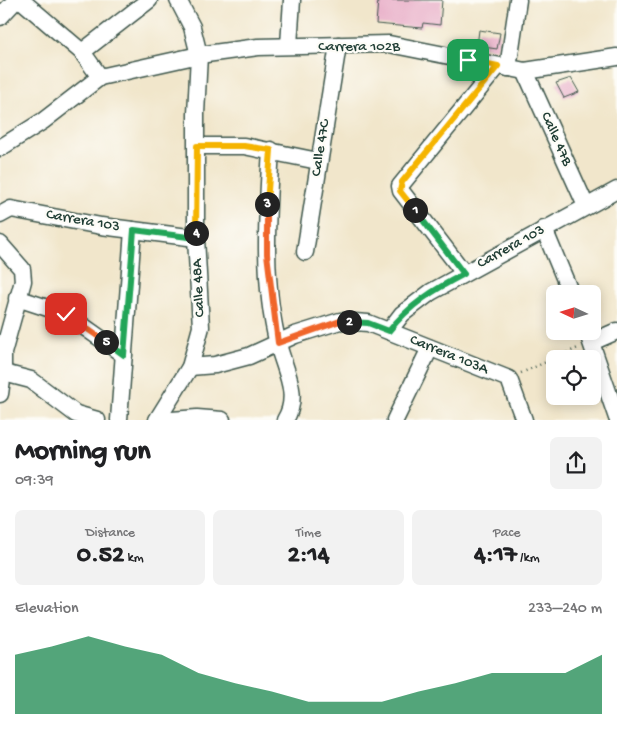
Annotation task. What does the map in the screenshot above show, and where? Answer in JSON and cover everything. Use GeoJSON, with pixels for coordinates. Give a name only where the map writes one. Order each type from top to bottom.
{"type":"FeatureCollection","features":[{"type":"Feature","properties":{"kind":"street"},"geometry":{"type":"LineString","coordinates":[[0,17],[16,0]]}},
{"type":"Feature","properties":{"kind":"street"},"geometry":{"type":"LineString","coordinates":[[21,0],[82,52],[100,77]]}},
{"type":"Feature","properties":{"kind":"street"},"geometry":{"type":"LineString","coordinates":[[82,52],[149,0]]}},
{"type":"Feature","properties":{"kind":"street","name":"Calle 48A"},"geometry":{"type":"LineString","coordinates":[[157,420],[190,368],[200,327],[196,238],[196,114],[199,55],[192,27],[178,0]]}},
{"type":"Feature","properties":{"kind":"street"},"geometry":{"type":"LineString","coordinates":[[289,45],[292,0]]}},
{"type":"Feature","properties":{"kind":"street"},"geometry":{"type":"LineString","coordinates":[[464,274],[400,191],[400,186],[503,67],[518,0]]}},
{"type":"Feature","properties":{"kind":"street","name":"Carrera 102B"},"geometry":{"type":"LineString","coordinates":[[0,148],[43,121],[100,77],[199,55],[289,45],[395,45],[525,71],[617,57]]}},
{"type":"Feature","properties":{"kind":"street","name":"Calle 47C"},"geometry":{"type":"LineString","coordinates":[[305,252],[338,45]]}},
{"type":"Feature","properties":{"kind":"street","name":"Calle 47B"},"geometry":{"type":"LineString","coordinates":[[525,71],[586,206]]}},
{"type":"Feature","properties":{"kind":"street"},"geometry":{"type":"LineString","coordinates":[[197,146],[244,146],[318,161]]}},
{"type":"Feature","properties":{"kind":"street"},"geometry":{"type":"LineString","coordinates":[[271,150],[267,211],[267,254],[278,343],[290,383],[292,400],[285,420]]}},
{"type":"Feature","properties":{"kind":"street","name":"Carrera 103"},"geometry":{"type":"LineString","coordinates":[[389,331],[402,314],[432,292],[617,190]]}},
{"type":"Feature","properties":{"kind":"street","name":"Carrera 103"},"geometry":{"type":"LineString","coordinates":[[0,215],[11,209],[101,226],[196,238]]}},
{"type":"Feature","properties":{"kind":"street"},"geometry":{"type":"LineString","coordinates":[[544,229],[567,285]]}},
{"type":"Feature","properties":{"kind":"street"},"geometry":{"type":"LineString","coordinates":[[119,420],[134,230]]}},
{"type":"Feature","properties":{"kind":"street"},"geometry":{"type":"LineString","coordinates":[[0,244],[22,269],[23,281],[3,353],[0,394]]}},
{"type":"Feature","properties":{"kind":"street"},"geometry":{"type":"LineString","coordinates":[[17,298],[66,314],[124,355]]}},
{"type":"Feature","properties":{"kind":"street","name":"Carrera 103A"},"geometry":{"type":"LineString","coordinates":[[190,368],[223,363],[249,356],[278,343],[340,321],[368,323],[508,379]]}},
{"type":"Feature","properties":{"kind":"street"},"geometry":{"type":"LineString","coordinates":[[601,334],[617,331]]}},
{"type":"Feature","properties":{"kind":"street"},"geometry":{"type":"LineString","coordinates":[[590,340],[617,418]]}},
{"type":"Feature","properties":{"kind":"street"},"geometry":{"type":"LineString","coordinates":[[396,420],[430,348]]}},
{"type":"Feature","properties":{"kind":"street"},"geometry":{"type":"LineString","coordinates":[[2,372],[31,380],[76,414],[97,420]]}},
{"type":"Feature","properties":{"kind":"street"},"geometry":{"type":"LineString","coordinates":[[508,379],[524,420]]}},
{"type":"Feature","properties":{"kind":"street"},"geometry":{"type":"LineString","coordinates":[[172,420],[197,418],[222,420]]}},
{"type":"Feature","properties":{"kind":"path"},"geometry":{"type":"LineString","coordinates":[[508,379],[583,340]]}},
{"type":"Feature","properties":{"kind":"building"},"geometry":{"type":"Polygon","coordinates":[[[378,0],[442,0],[440,25],[423,23],[422,28],[376,24],[378,0]]]}},
{"type":"Feature","properties":{"kind":"building"},"geometry":{"type":"Polygon","coordinates":[[[479,30],[500,33],[497,49],[477,46],[479,30]]]}},
{"type":"Feature","properties":{"kind":"building"},"geometry":{"type":"Polygon","coordinates":[[[571,78],[579,92],[564,98],[556,83],[571,78]]]}},
{"type":"Feature","properties":{"kind":"route"},"geometry":{"type":"LineString","coordinates":[[66,314],[124,355],[134,230],[196,238],[197,146],[244,146],[271,150],[267,211],[267,254],[270,294],[278,343],[295,335],[340,321],[368,323],[389,331],[402,314],[432,292],[464,274],[400,191],[400,186],[498,66],[468,60]]}}]}
